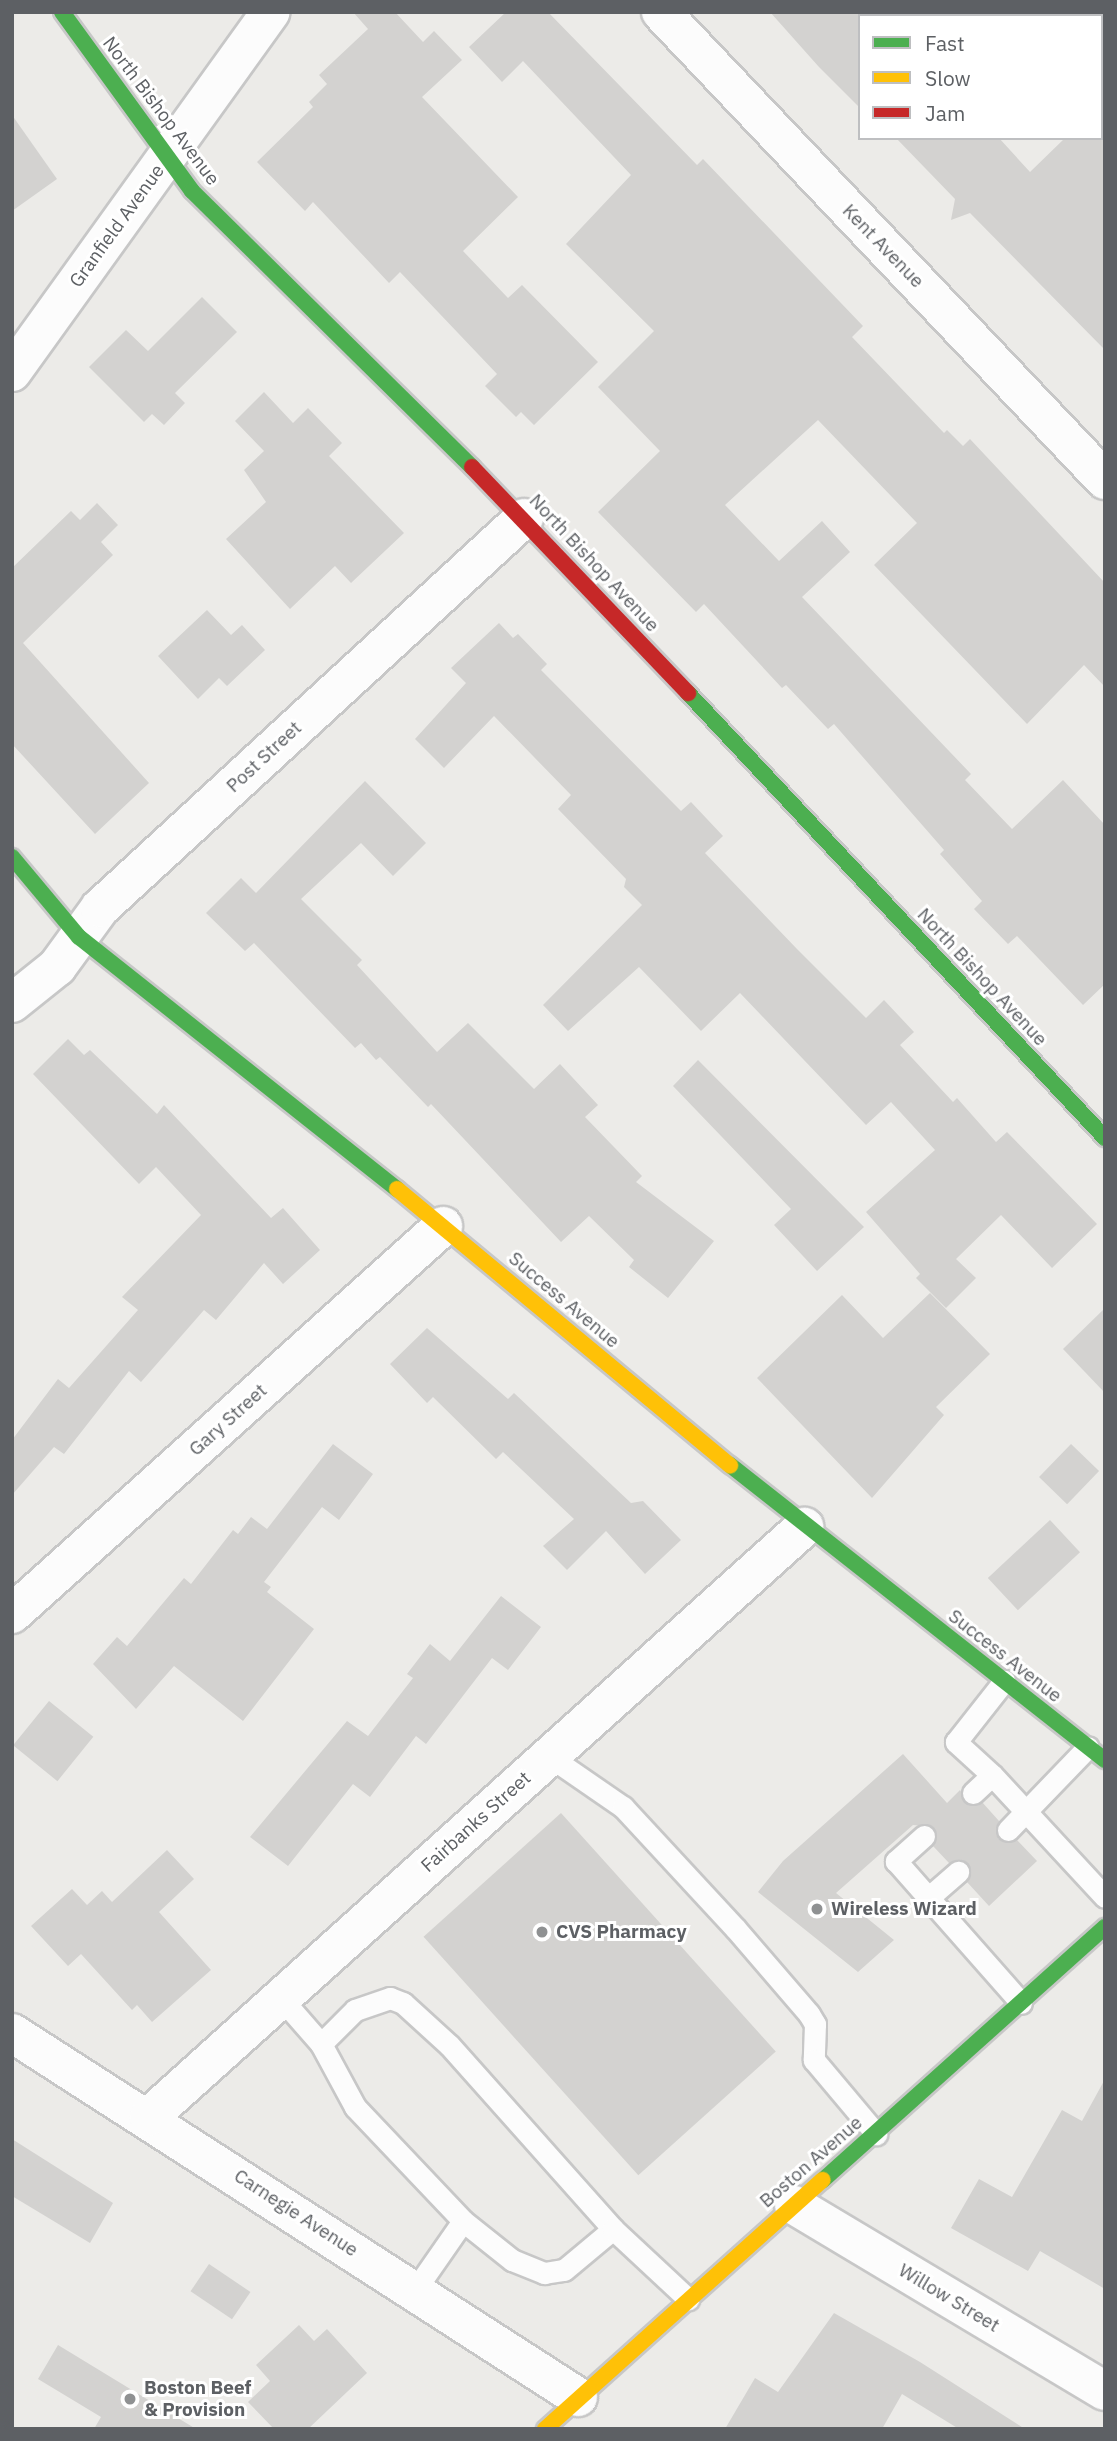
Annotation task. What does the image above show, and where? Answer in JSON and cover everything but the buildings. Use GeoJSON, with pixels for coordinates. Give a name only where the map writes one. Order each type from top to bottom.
{"type":"FeatureCollection","features":[{"type":"Feature","properties":{"kind":"street","name":"North Bishop Avenue"},"geometry":{"type":"LineString","coordinates":[[61,12],[192,191],[524,519],[1105,1138]]}},
{"type":"Feature","properties":{"kind":"street","name":"Granfield Avenue"},"geometry":{"type":"LineString","coordinates":[[12,372],[271,12]]}},
{"type":"Feature","properties":{"kind":"street","name":"Kent Avenue"},"geometry":{"type":"LineString","coordinates":[[661,12],[1105,480]]}},
{"type":"Feature","properties":{"kind":"street","name":"Post Street"},"geometry":{"type":"LineString","coordinates":[[12,1003],[57,967],[100,908],[524,519]]}},
{"type":"Feature","properties":{"kind":"street","name":"Success Avenue"},"geometry":{"type":"LineString","coordinates":[[12,857],[79,937],[443,1226],[804,1527],[1096,1753]]}},
{"type":"Feature","properties":{"kind":"street","name":"Gary Street"},"geometry":{"type":"LineString","coordinates":[[12,1614],[443,1226]]}},
{"type":"Feature","properties":{"kind":"street","name":"Fairbanks Street"},"geometry":{"type":"LineString","coordinates":[[149,2117],[804,1527]]}},
{"type":"Feature","properties":{"kind":"street","name":"Boston Avenue"},"geometry":{"type":"LineString","coordinates":[[545,2429],[1105,1927]]}},
{"type":"Feature","properties":{"kind":"street","name":"Carnegie Avenue"},"geometry":{"type":"LineString","coordinates":[[12,2033],[149,2117],[578,2397]]}},
{"type":"Feature","properties":{"kind":"street","name":"Willow Street"},"geometry":{"type":"LineString","coordinates":[[794,2205],[1105,2390]]}},
{"type":"Feature","properties":{"kind":"lane"},"geometry":{"type":"LineString","coordinates":[[1004,1681],[956,1742],[1028,1812],[1105,1897]]}},
{"type":"Feature","properties":{"kind":"lane"},"geometry":{"type":"LineString","coordinates":[[1008,1830],[1096,1753]]}},
{"type":"Feature","properties":{"kind":"lane"},"geometry":{"type":"LineString","coordinates":[[549,1756],[623,1807],[735,1928],[809,2014],[815,2024],[814,2060],[876,2134]]}},
{"type":"Feature","properties":{"kind":"lane"},"geometry":{"type":"LineString","coordinates":[[973,1793],[992,1775]]}},
{"type":"Feature","properties":{"kind":"lane"},"geometry":{"type":"LineString","coordinates":[[924,1836],[896,1861],[1021,2003]]}},
{"type":"Feature","properties":{"kind":"lane"},"geometry":{"type":"LineString","coordinates":[[928,1898],[958,1872]]}},
{"type":"Feature","properties":{"kind":"lane"},"geometry":{"type":"LineString","coordinates":[[281,1997],[321,2044],[355,2107],[463,2221],[512,2260],[544,2273],[564,2270],[613,2229]]}},
{"type":"Feature","properties":{"kind":"lane"},"geometry":{"type":"LineString","coordinates":[[321,2044],[355,2010],[390,1998],[403,2003],[449,2045],[613,2229],[688,2300]]}},
{"type":"Feature","properties":{"kind":"lane"},"geometry":{"type":"LineString","coordinates":[[415,2290],[463,2221]]}},
{"type":"Feature","properties":{"kind":"traffic: fast"},"geometry":{"type":"LineString","coordinates":[[62,12],[192,191],[472,467]]}},
{"type":"Feature","properties":{"kind":"traffic: fast"},"geometry":{"type":"LineString","coordinates":[[688,693],[1105,1138]]}},
{"type":"Feature","properties":{"kind":"traffic: fast"},"geometry":{"type":"LineString","coordinates":[[12,857],[79,937],[397,1189]]}},
{"type":"Feature","properties":{"kind":"traffic: fast"},"geometry":{"type":"LineString","coordinates":[[730,1465],[1105,1760]]}},
{"type":"Feature","properties":{"kind":"traffic: fast"},"geometry":{"type":"LineString","coordinates":[[823,2180],[1105,1927]]}},
{"type":"Feature","properties":{"kind":"traffic: slow"},"geometry":{"type":"LineString","coordinates":[[397,1189],[730,1465]]}},
{"type":"Feature","properties":{"kind":"traffic: slow"},"geometry":{"type":"LineString","coordinates":[[545,2429],[823,2180]]}},
{"type":"Feature","properties":{"kind":"traffic: jam"},"geometry":{"type":"LineString","coordinates":[[472,467],[688,693]]}},
{"type":"Feature","properties":{"kind":"place","name":"Wireless Wizard"},"geometry":{"type":"Point","coordinates":[817,1909]}},
{"type":"Feature","properties":{"kind":"place","name":"CVS Pharmacy"},"geometry":{"type":"Point","coordinates":[542,1932]}},
{"type":"Feature","properties":{"kind":"place","name":"Boston Beef & Provision"},"geometry":{"type":"Point","coordinates":[130,2399]}}]}
